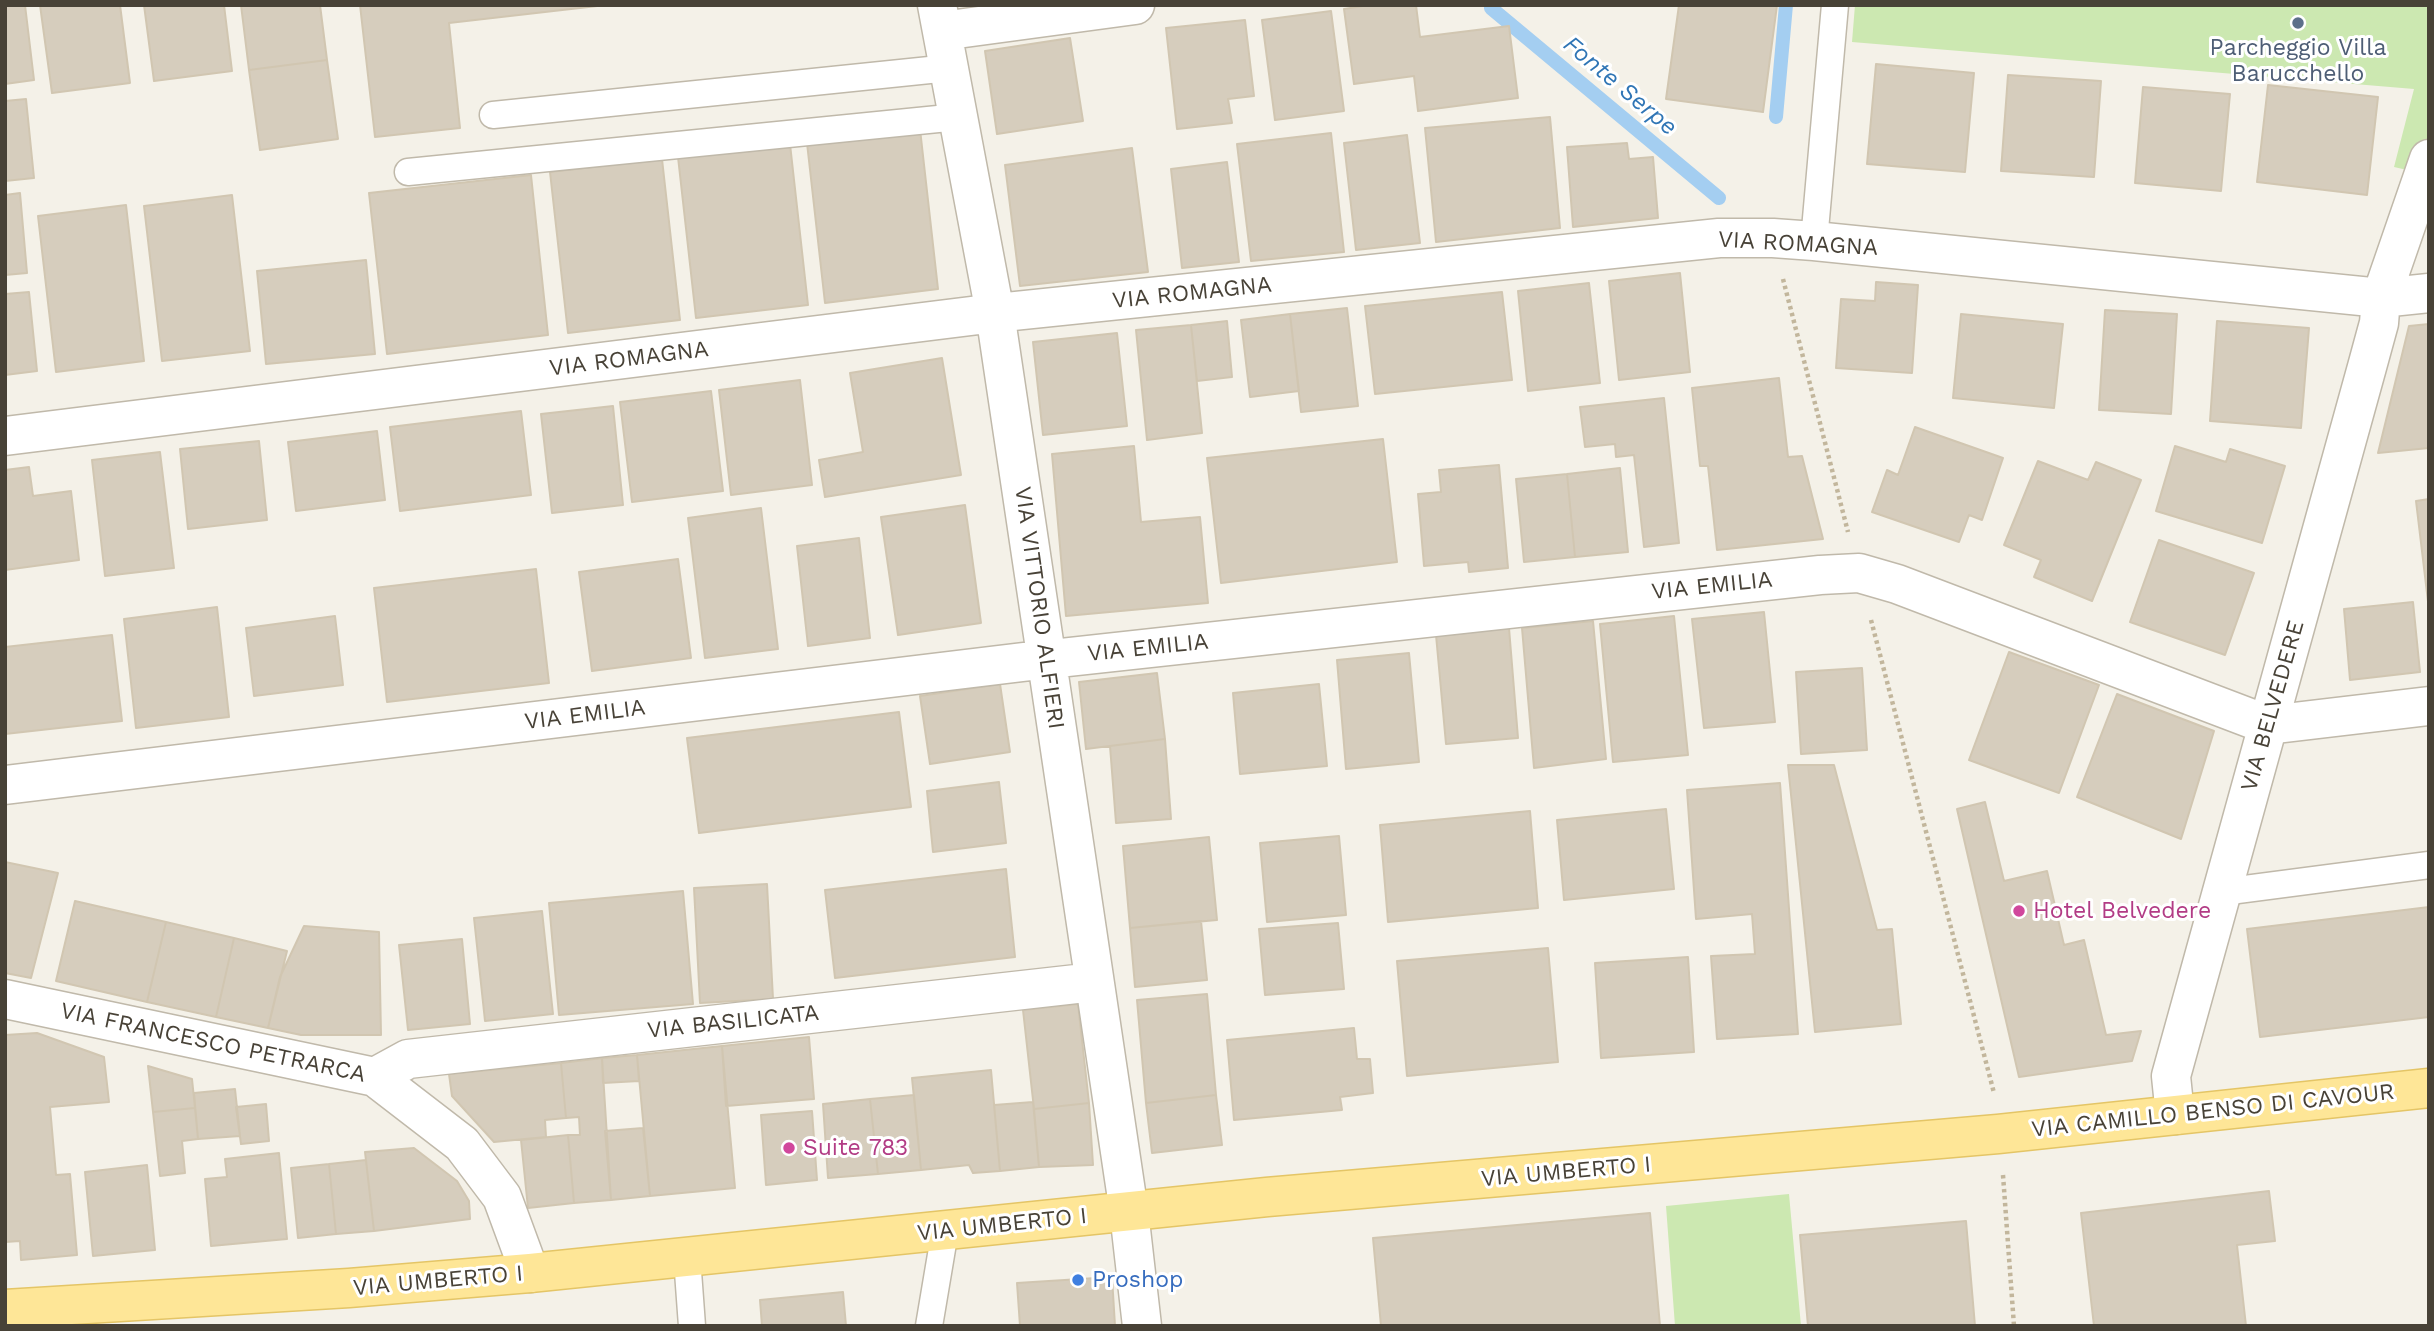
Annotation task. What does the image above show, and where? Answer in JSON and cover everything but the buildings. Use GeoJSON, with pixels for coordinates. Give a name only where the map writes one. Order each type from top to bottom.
{"type":"FeatureCollection","features":[{"type":"Feature","properties":{"kind":"main road","name":"VIA CAMILLO BENSO DI CAVOUR"},"geometry":{"type":"LineString","coordinates":[[1998,1134],[2429,1088]]}},
{"type":"Feature","properties":{"kind":"main road","name":"VIA UMBERTO I"},"geometry":{"type":"LineString","coordinates":[[5,1309],[68,1316],[687,1258],[1267,1197],[1998,1134]]}},
{"type":"Feature","properties":{"kind":"street"},"geometry":{"type":"LineString","coordinates":[[939,18],[1135,5]]}},
{"type":"Feature","properties":{"kind":"street","name":"VIA VITTORIO ALFIERI"},"geometry":{"type":"LineString","coordinates":[[939,18],[995,313],[1129,1212],[1142,1326]]}},
{"type":"Feature","properties":{"kind":"street","name":"VIA BELVEDERE"},"geometry":{"type":"LineString","coordinates":[[2175,1115],[2171,1076],[2367,368],[2379,323],[2381,298],[2429,159]]}},
{"type":"Feature","properties":{"kind":"street","name":"VIA ROMAGNA"},"geometry":{"type":"LineString","coordinates":[[5,436],[995,313],[1718,237],[1814,241],[2381,298],[2429,293]]}},
{"type":"Feature","properties":{"kind":"street","name":"VIA EMILIA"},"geometry":{"type":"LineString","coordinates":[[5,785],[1046,659],[1820,575],[1859,573],[1897,584],[2268,725]]}},
{"type":"Feature","properties":{"kind":"street"},"geometry":{"type":"LineString","coordinates":[[2268,725],[2429,706]]}},
{"type":"Feature","properties":{"kind":"street","name":"VIA BASILICATA"},"geometry":{"type":"LineString","coordinates":[[375,1077],[408,1059],[1094,982]]}},
{"type":"Feature","properties":{"kind":"street","name":"VIA FRANCESCO PETRARCA"},"geometry":{"type":"LineString","coordinates":[[5,999],[375,1077],[462,1144],[502,1197],[530,1273]]}},
{"type":"Feature","properties":{"kind":"lane"},"geometry":{"type":"LineString","coordinates":[[1814,241],[1835,5]]}},
{"type":"Feature","properties":{"kind":"lane"},"geometry":{"type":"LineString","coordinates":[[493,115],[949,68]]}},
{"type":"Feature","properties":{"kind":"lane"},"geometry":{"type":"LineString","coordinates":[[408,172],[958,117]]}},
{"type":"Feature","properties":{"kind":"lane"},"geometry":{"type":"LineString","coordinates":[[2222,892],[2429,865]]}},
{"type":"Feature","properties":{"kind":"lane"},"geometry":{"type":"LineString","coordinates":[[929,1326],[945,1231]]}},
{"type":"Feature","properties":{"kind":"lane"},"geometry":{"type":"LineString","coordinates":[[687,1258],[692,1326]]}},
{"type":"Feature","properties":{"kind":"path"},"geometry":{"type":"LineString","coordinates":[[1773,238],[1848,532]]}},
{"type":"Feature","properties":{"kind":"path"},"geometry":{"type":"LineString","coordinates":[[1870,619],[1994,1094]]}},
{"type":"Feature","properties":{"kind":"path"},"geometry":{"type":"LineString","coordinates":[[2003,1174],[2014,1326]]}},
{"type":"Feature","properties":{"kind":"green space"},"geometry":{"type":"Polygon","coordinates":[[[1855,5],[2429,5],[2429,175],[2394,167],[2414,89],[1852,42],[1855,5]]]}},
{"type":"Feature","properties":{"kind":"green space"},"geometry":{"type":"Polygon","coordinates":[[[1789,1194],[1801,1326],[1675,1326],[1666,1206],[1789,1194]]]}},
{"type":"Feature","properties":{"kind":"waterway","name":"Fonte Serpe"},"geometry":{"type":"LineString","coordinates":[[1776,117],[1786,5]]}},
{"type":"Feature","properties":{"kind":"waterway","name":"Fonte Serpe"},"geometry":{"type":"LineString","coordinates":[[1491,8],[1719,198]]}},
{"type":"Feature","properties":{"kind":"place","name":"Parcheggio Villa Barucchello"},"geometry":{"type":"Point","coordinates":[2298,23]}},
{"type":"Feature","properties":{"kind":"place","name":"Hotel Belvedere"},"geometry":{"type":"Point","coordinates":[2019,911]}},
{"type":"Feature","properties":{"kind":"place","name":"Suite 783"},"geometry":{"type":"Point","coordinates":[789,1148]}},
{"type":"Feature","properties":{"kind":"place","name":"Proshop"},"geometry":{"type":"Point","coordinates":[1078,1280]}}]}
